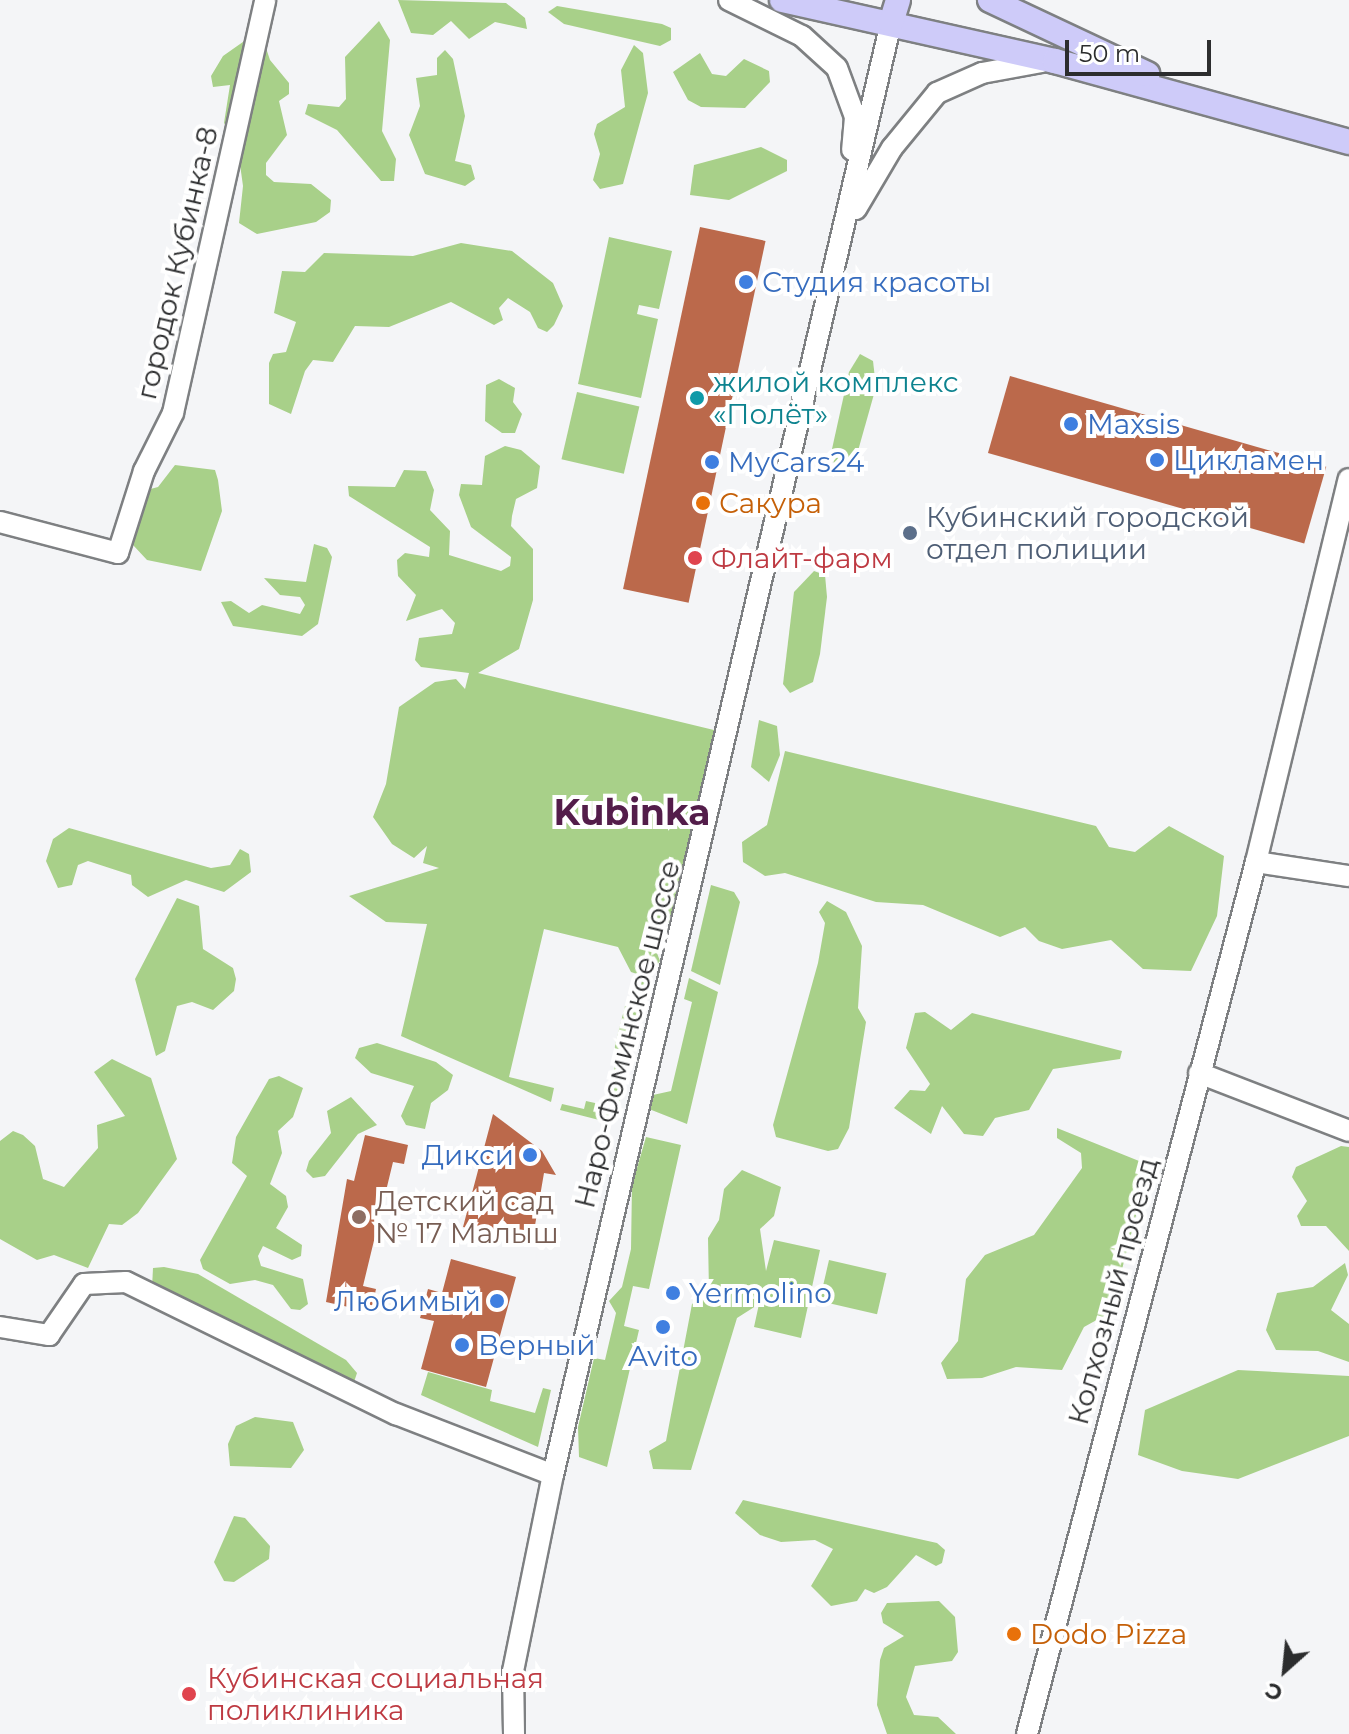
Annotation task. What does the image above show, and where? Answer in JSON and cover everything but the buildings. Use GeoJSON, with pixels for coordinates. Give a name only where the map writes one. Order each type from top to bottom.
{"type":"FeatureCollection","features":[{"type":"Feature","properties":{"kind":"main road"},"geometry":{"type":"LineString","coordinates":[[782,0],[893,8],[1055,61],[1343,143]]}},
{"type":"Feature","properties":{"kind":"main road"},"geometry":{"type":"LineString","coordinates":[[990,0],[1215,105]]}},
{"type":"Feature","properties":{"kind":"street","name":"городок Кубинка-8"},"geometry":{"type":"LineString","coordinates":[[0,522],[118,553],[144,471],[173,413],[265,0]]}},
{"type":"Feature","properties":{"kind":"street"},"geometry":{"type":"LineString","coordinates":[[729,0],[802,36],[848,87],[855,117],[846,226]]}},
{"type":"Feature","properties":{"kind":"street","name":"Наро-Фоминское шоссе"},"geometry":{"type":"LineString","coordinates":[[514,1734],[513,1671],[553,1475],[846,226],[893,8]]}},
{"type":"Feature","properties":{"kind":"street"},"geometry":{"type":"LineString","coordinates":[[846,226],[892,148],[937,93],[982,73],[1055,61]]}},
{"type":"Feature","properties":{"kind":"street","name":"Колхозный проезд"},"geometry":{"type":"LineString","coordinates":[[1027,1734],[1256,862],[1349,479]]}},
{"type":"Feature","properties":{"kind":"street"},"geometry":{"type":"LineString","coordinates":[[1256,862],[1349,876]]}},
{"type":"Feature","properties":{"kind":"street"},"geometry":{"type":"LineString","coordinates":[[1199,1073],[1349,1131]]}},
{"type":"Feature","properties":{"kind":"street"},"geometry":{"type":"LineString","coordinates":[[0,1327],[49,1335],[84,1284],[126,1282],[396,1414],[553,1475]]}},
{"type":"Feature","properties":{"kind":"green space"},"geometry":{"type":"Polygon","coordinates":[[[398,0],[506,3],[525,18],[527,29],[495,22],[469,39],[451,21],[433,35],[411,33],[398,0]]]}},
{"type":"Feature","properties":{"kind":"green space"},"geometry":{"type":"Polygon","coordinates":[[[557,6],[662,24],[671,28],[671,40],[660,46],[564,24],[548,12],[557,6]]]}},
{"type":"Feature","properties":{"kind":"green space"},"geometry":{"type":"Polygon","coordinates":[[[379,21],[390,40],[382,131],[396,159],[394,181],[381,181],[337,130],[305,114],[308,104],[339,107],[346,99],[345,57],[379,21]]]}},
{"type":"Feature","properties":{"kind":"green space"},"geometry":{"type":"Polygon","coordinates":[[[260,30],[270,60],[289,83],[289,94],[279,101],[287,135],[266,163],[266,175],[274,182],[311,184],[331,200],[330,212],[316,222],[257,234],[239,223],[243,186],[237,143],[224,123],[230,85],[213,87],[211,76],[223,56],[260,30]]]}},
{"type":"Feature","properties":{"kind":"green space"},"geometry":{"type":"Polygon","coordinates":[[[634,45],[643,53],[648,93],[623,184],[600,189],[593,180],[600,154],[594,134],[597,124],[625,107],[621,70],[634,45]]]}},
{"type":"Feature","properties":{"kind":"green space"},"geometry":{"type":"Polygon","coordinates":[[[445,50],[453,59],[465,116],[455,161],[471,165],[475,179],[465,186],[425,174],[409,135],[420,106],[416,78],[437,75],[437,58],[445,50]]]}},
{"type":"Feature","properties":{"kind":"green space"},"geometry":{"type":"Polygon","coordinates":[[[700,53],[712,74],[726,76],[744,59],[769,71],[770,82],[745,108],[701,107],[688,100],[673,72],[700,53]]]}},
{"type":"Feature","properties":{"kind":"green space"},"geometry":{"type":"Polygon","coordinates":[[[761,147],[787,160],[787,171],[729,200],[690,195],[694,165],[761,147]]]}},
{"type":"Feature","properties":{"kind":"green space"},"geometry":{"type":"Polygon","coordinates":[[[609,237],[672,251],[659,309],[639,305],[637,314],[658,319],[641,398],[578,384],[609,237]]]}},
{"type":"Feature","properties":{"kind":"green space"},"geometry":{"type":"Polygon","coordinates":[[[461,243],[512,251],[553,283],[563,306],[554,325],[547,332],[538,328],[530,312],[508,298],[499,308],[503,320],[494,325],[451,302],[389,327],[355,326],[333,362],[313,360],[305,371],[291,414],[269,404],[269,363],[273,354],[286,352],[296,322],[274,313],[282,271],[305,272],[324,253],[413,256],[461,243]]]}},
{"type":"Feature","properties":{"kind":"green space"},"geometry":{"type":"Polygon","coordinates":[[[860,354],[873,361],[876,387],[854,465],[847,474],[835,472],[832,449],[849,372],[860,354]]]}},
{"type":"Feature","properties":{"kind":"green space"},"geometry":{"type":"Polygon","coordinates":[[[499,379],[515,388],[513,402],[522,414],[515,433],[502,433],[485,421],[486,385],[499,379]]]}},
{"type":"Feature","properties":{"kind":"green space"},"geometry":{"type":"Polygon","coordinates":[[[577,392],[639,406],[624,474],[561,459],[577,392]]]}},
{"type":"Feature","properties":{"kind":"green space"},"geometry":{"type":"Polygon","coordinates":[[[505,446],[521,450],[540,466],[537,488],[516,499],[511,526],[533,549],[533,600],[519,649],[478,673],[718,731],[672,923],[660,921],[655,948],[660,961],[648,976],[624,1087],[617,1110],[603,1121],[560,1110],[562,1104],[584,1109],[586,1101],[613,1107],[615,1045],[625,1006],[636,1006],[643,976],[631,972],[618,947],[544,929],[509,1077],[554,1088],[551,1102],[401,1036],[427,924],[386,922],[349,896],[439,868],[423,863],[427,846],[414,858],[392,844],[373,817],[386,784],[399,707],[435,682],[456,679],[465,689],[469,673],[421,667],[415,660],[419,638],[452,634],[455,623],[442,609],[406,621],[416,595],[398,576],[397,560],[405,553],[429,557],[430,547],[349,496],[348,486],[395,487],[404,470],[426,471],[434,490],[430,510],[450,531],[449,555],[501,571],[510,566],[511,557],[471,527],[459,495],[461,484],[482,485],[485,456],[505,446]]]}},
{"type":"Feature","properties":{"kind":"green space"},"geometry":{"type":"Polygon","coordinates":[[[175,465],[215,470],[218,480],[222,511],[201,571],[147,560],[133,545],[143,491],[158,487],[175,465]]]}},
{"type":"Feature","properties":{"kind":"green space"},"geometry":{"type":"Polygon","coordinates":[[[314,544],[327,548],[332,557],[318,624],[302,636],[233,626],[221,602],[231,601],[249,613],[262,605],[300,614],[305,605],[300,597],[280,595],[264,578],[306,582],[314,544]]]}},
{"type":"Feature","properties":{"kind":"green space"},"geometry":{"type":"Polygon","coordinates":[[[814,571],[825,575],[827,597],[820,654],[813,682],[790,693],[783,684],[794,592],[814,571]]]}},
{"type":"Feature","properties":{"kind":"green space"},"geometry":{"type":"Polygon","coordinates":[[[759,720],[777,726],[780,755],[769,782],[751,767],[759,720]]]}},
{"type":"Feature","properties":{"kind":"green space"},"geometry":{"type":"Polygon","coordinates":[[[785,751],[1096,826],[1109,847],[1135,852],[1169,826],[1224,856],[1217,916],[1191,971],[1143,969],[1111,940],[1062,949],[1039,941],[1025,927],[1000,937],[923,905],[876,902],[785,873],[765,876],[743,862],[742,842],[767,825],[785,751]]]}},
{"type":"Feature","properties":{"kind":"green space"},"geometry":{"type":"Polygon","coordinates":[[[69,828],[211,868],[230,865],[240,849],[249,854],[251,872],[224,892],[186,880],[148,897],[132,885],[131,875],[88,861],[78,865],[72,885],[58,888],[46,861],[53,839],[69,828]]]}},
{"type":"Feature","properties":{"kind":"green space"},"geometry":{"type":"Polygon","coordinates":[[[711,885],[734,892],[740,902],[720,985],[691,971],[711,885]]]}},
{"type":"Feature","properties":{"kind":"green space"},"geometry":{"type":"Polygon","coordinates":[[[177,898],[199,906],[203,949],[233,968],[236,979],[234,991],[213,1010],[192,1002],[177,1006],[165,1051],[156,1056],[135,979],[177,898]]]}},
{"type":"Feature","properties":{"kind":"green space"},"geometry":{"type":"Polygon","coordinates":[[[827,901],[846,912],[862,946],[858,1008],[866,1022],[849,1128],[838,1149],[828,1151],[776,1137],[773,1125],[818,963],[825,923],[819,912],[827,901]]]}},
{"type":"Feature","properties":{"kind":"green space"},"geometry":{"type":"Polygon","coordinates":[[[689,978],[718,992],[687,1124],[649,1109],[653,1095],[671,1091],[692,1002],[684,999],[689,978]]]}},
{"type":"Feature","properties":{"kind":"green space"},"geometry":{"type":"Polygon","coordinates":[[[925,1012],[951,1030],[972,1013],[1122,1051],[1120,1059],[1053,1069],[1029,1110],[995,1118],[983,1136],[964,1134],[942,1106],[931,1134],[894,1108],[910,1090],[925,1091],[930,1084],[906,1048],[915,1013],[925,1012]]]}},
{"type":"Feature","properties":{"kind":"green space"},"geometry":{"type":"Polygon","coordinates":[[[377,1043],[436,1062],[453,1075],[448,1090],[431,1103],[425,1129],[406,1125],[401,1116],[414,1086],[371,1073],[355,1058],[359,1048],[377,1043]]]}},
{"type":"Feature","properties":{"kind":"green space"},"geometry":{"type":"Polygon","coordinates":[[[112,1059],[151,1078],[177,1159],[138,1213],[122,1225],[109,1224],[88,1268],[54,1255],[37,1260],[0,1239],[0,1141],[13,1131],[23,1135],[35,1146],[43,1179],[64,1187],[98,1148],[97,1125],[125,1116],[94,1072],[112,1059]]]}},
{"type":"Feature","properties":{"kind":"green space"},"geometry":{"type":"Polygon","coordinates":[[[279,1076],[303,1088],[293,1117],[278,1131],[282,1153],[270,1184],[286,1196],[288,1207],[276,1228],[302,1245],[301,1256],[292,1260],[263,1246],[258,1256],[261,1266],[303,1279],[308,1304],[300,1310],[291,1309],[273,1285],[255,1280],[230,1284],[203,1269],[200,1260],[247,1176],[232,1163],[236,1137],[269,1079],[279,1076]]]}},
{"type":"Feature","properties":{"kind":"green space"},"geometry":{"type":"Polygon","coordinates":[[[351,1097],[377,1125],[358,1134],[325,1176],[313,1178],[306,1171],[309,1161],[331,1133],[327,1111],[351,1097]]]}},
{"type":"Feature","properties":{"kind":"green space"},"geometry":{"type":"Polygon","coordinates":[[[1057,1128],[1149,1165],[1111,1312],[1084,1327],[1062,1370],[1016,1367],[982,1378],[947,1379],[941,1363],[958,1341],[966,1279],[985,1255],[1034,1235],[1082,1168],[1081,1153],[1057,1138],[1057,1128]]]}},
{"type":"Feature","properties":{"kind":"green space"},"geometry":{"type":"Polygon","coordinates":[[[646,1137],[681,1145],[649,1289],[633,1286],[624,1326],[639,1330],[607,1467],[579,1457],[578,1427],[594,1358],[605,1360],[616,1313],[609,1301],[622,1287],[631,1249],[632,1185],[646,1137]]]}},
{"type":"Feature","properties":{"kind":"green space"},"geometry":{"type":"Polygon","coordinates":[[[1341,1146],[1349,1147],[1349,1251],[1326,1226],[1301,1226],[1297,1216],[1307,1201],[1292,1177],[1296,1167],[1341,1146]]]}},
{"type":"Feature","properties":{"kind":"green space"},"geometry":{"type":"Polygon","coordinates":[[[742,1170],[781,1187],[774,1216],[760,1229],[766,1271],[774,1240],[820,1250],[801,1338],[754,1327],[759,1304],[737,1318],[691,1470],[653,1469],[649,1451],[666,1441],[692,1304],[709,1292],[708,1238],[719,1220],[724,1189],[742,1170]]]}},
{"type":"Feature","properties":{"kind":"green space"},"geometry":{"type":"Polygon","coordinates":[[[829,1260],[886,1273],[877,1314],[820,1301],[829,1260]]]}},
{"type":"Feature","properties":{"kind":"green space"},"geometry":{"type":"Polygon","coordinates":[[[1345,1263],[1348,1275],[1331,1310],[1349,1324],[1349,1362],[1318,1351],[1276,1350],[1266,1330],[1277,1293],[1313,1287],[1345,1263]]]}},
{"type":"Feature","properties":{"kind":"green space"},"geometry":{"type":"Polygon","coordinates":[[[164,1267],[198,1274],[346,1360],[357,1373],[354,1382],[347,1388],[152,1288],[153,1268],[164,1267]]]}},
{"type":"Feature","properties":{"kind":"green space"},"geometry":{"type":"Polygon","coordinates":[[[1238,1370],[1349,1376],[1349,1436],[1238,1479],[1182,1471],[1138,1455],[1145,1410],[1238,1370]]]}},
{"type":"Feature","properties":{"kind":"green space"},"geometry":{"type":"Polygon","coordinates":[[[428,1372],[492,1390],[490,1401],[535,1413],[543,1388],[551,1390],[538,1447],[421,1395],[428,1372]]]}},
{"type":"Feature","properties":{"kind":"green space"},"geometry":{"type":"Polygon","coordinates":[[[255,1417],[293,1422],[304,1450],[291,1468],[230,1466],[228,1444],[236,1426],[255,1417]]]}},
{"type":"Feature","properties":{"kind":"green space"},"geometry":{"type":"Polygon","coordinates":[[[743,1500],[937,1543],[945,1550],[942,1563],[936,1566],[916,1555],[887,1587],[874,1593],[865,1589],[857,1601],[831,1606],[811,1586],[833,1549],[815,1540],[781,1542],[760,1535],[735,1513],[743,1500]]]}},
{"type":"Feature","properties":{"kind":"green space"},"geometry":{"type":"Polygon","coordinates":[[[234,1516],[245,1518],[270,1546],[269,1559],[234,1582],[224,1581],[214,1562],[234,1516]]]}},
{"type":"Feature","properties":{"kind":"green space"},"geometry":{"type":"Polygon","coordinates":[[[939,1601],[955,1617],[958,1652],[952,1661],[915,1666],[906,1697],[914,1715],[938,1717],[956,1734],[887,1734],[877,1705],[880,1660],[884,1648],[904,1636],[883,1623],[881,1613],[887,1603],[939,1601]]]}},
{"type":"Feature","properties":{"kind":"place","name":"Студия красоты"},"geometry":{"type":"Point","coordinates":[746,282]}},
{"type":"Feature","properties":{"kind":"place","name":"жилой комплекс «Полёт»"},"geometry":{"type":"Point","coordinates":[697,398]}},
{"type":"Feature","properties":{"kind":"place","name":"Maxsis"},"geometry":{"type":"Point","coordinates":[1071,424]}},
{"type":"Feature","properties":{"kind":"place","name":"Цикламен"},"geometry":{"type":"Point","coordinates":[1157,460]}},
{"type":"Feature","properties":{"kind":"place","name":"MyCars24"},"geometry":{"type":"Point","coordinates":[712,462]}},
{"type":"Feature","properties":{"kind":"place","name":"Сакура"},"geometry":{"type":"Point","coordinates":[703,503]}},
{"type":"Feature","properties":{"kind":"place","name":"Кубинский городской отдел полиции"},"geometry":{"type":"Point","coordinates":[910,533]}},
{"type":"Feature","properties":{"kind":"place","name":"Флайт-фарм"},"geometry":{"type":"Point","coordinates":[695,558]}},
{"type":"Feature","properties":{"kind":"place","name":"Дикси"},"geometry":{"type":"Point","coordinates":[530,1155]}},
{"type":"Feature","properties":{"kind":"place","name":"Детский сад № 17 Малыш"},"geometry":{"type":"Point","coordinates":[359,1217]}},
{"type":"Feature","properties":{"kind":"place","name":"Yermolino"},"geometry":{"type":"Point","coordinates":[673,1293]}},
{"type":"Feature","properties":{"kind":"place","name":"Любимый"},"geometry":{"type":"Point","coordinates":[497,1301]}},
{"type":"Feature","properties":{"kind":"place","name":"Avito"},"geometry":{"type":"Point","coordinates":[663,1327]}},
{"type":"Feature","properties":{"kind":"place","name":"Верный"},"geometry":{"type":"Point","coordinates":[462,1345]}},
{"type":"Feature","properties":{"kind":"place","name":"Dodo Pizza"},"geometry":{"type":"Point","coordinates":[1014,1634]}},
{"type":"Feature","properties":{"kind":"place","name":"Кубинская социальная поликлиника"},"geometry":{"type":"Point","coordinates":[189,1694]}},
{"type":"Feature","properties":{"kind":"district","name":"Kubinka"},"geometry":{"type":"Point","coordinates":[632,813]}}]}
